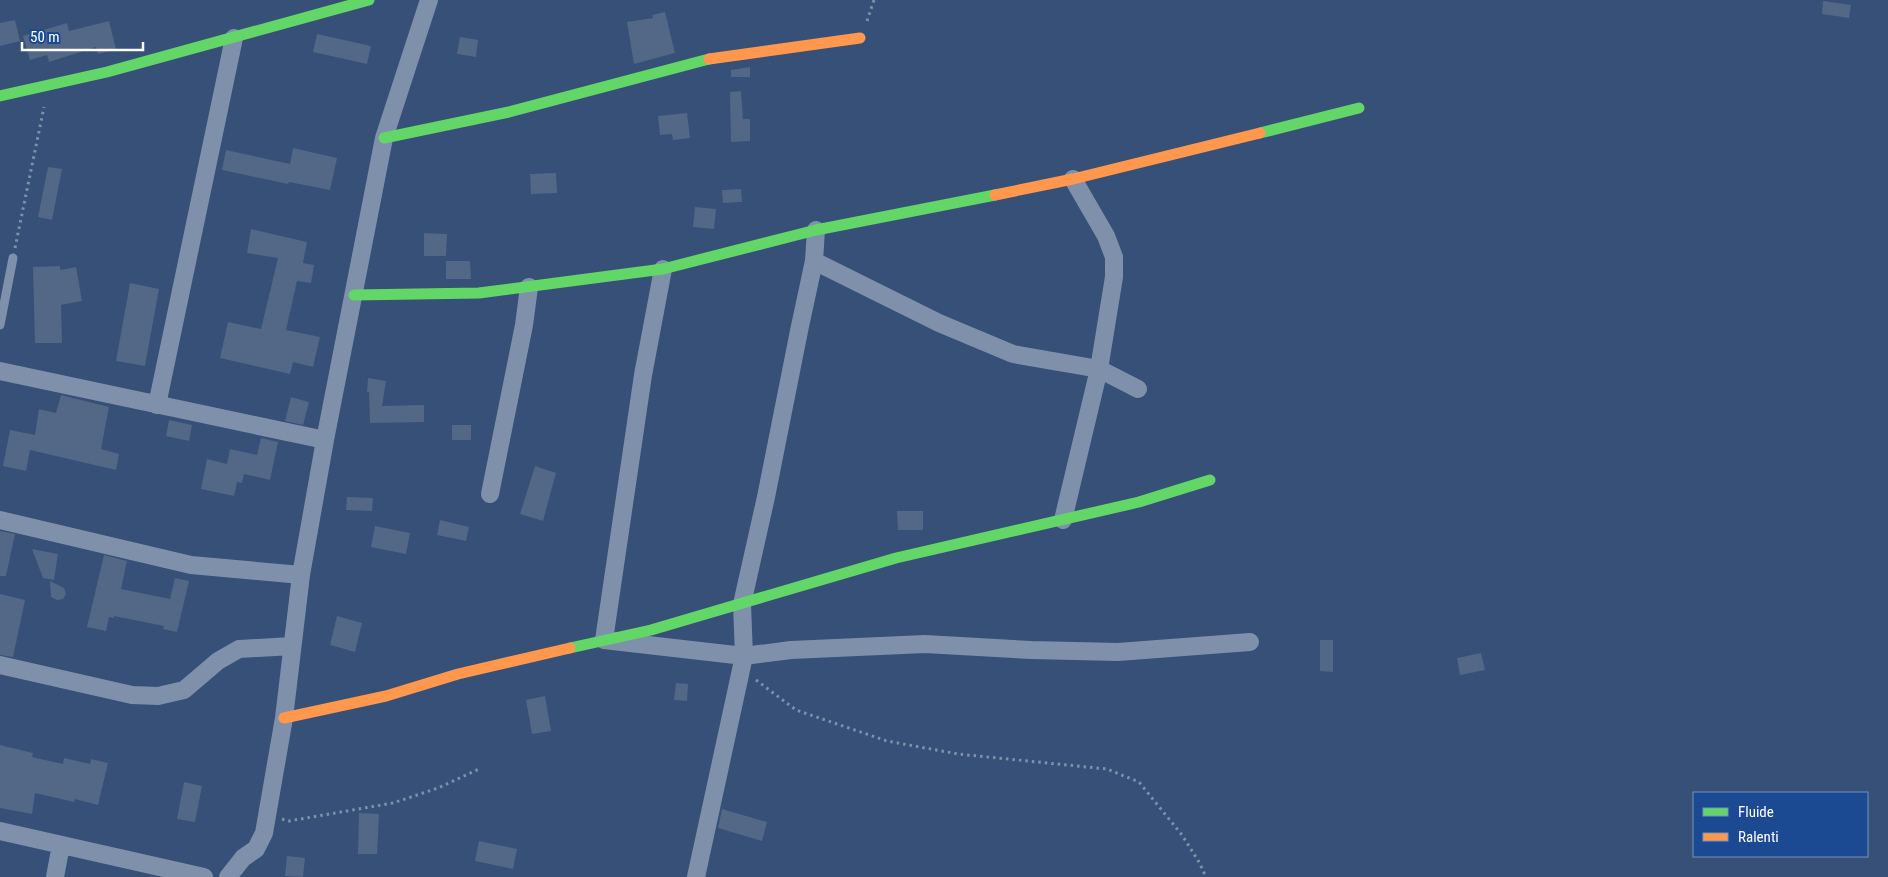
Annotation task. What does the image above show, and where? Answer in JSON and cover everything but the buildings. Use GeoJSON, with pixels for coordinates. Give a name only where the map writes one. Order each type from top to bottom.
{"type":"FeatureCollection","features":[{"type":"Feature","properties":{"kind":"street"},"geometry":{"type":"LineString","coordinates":[[0,96],[107,72],[369,0]]}},
{"type":"Feature","properties":{"kind":"street"},"geometry":{"type":"LineString","coordinates":[[228,877],[243,858],[256,849],[264,833],[284,718],[300,575],[384,138],[429,0]]}},
{"type":"Feature","properties":{"kind":"street"},"geometry":{"type":"LineString","coordinates":[[157,405],[234,38]]}},
{"type":"Feature","properties":{"kind":"street"},"geometry":{"type":"LineString","coordinates":[[384,138],[510,112],[719,57],[860,38]]}},
{"type":"Feature","properties":{"kind":"street"},"geometry":{"type":"LineString","coordinates":[[354,295],[479,293],[662,269],[816,230],[910,213],[1073,179],[1359,108]]}},
{"type":"Feature","properties":{"kind":"street"},"geometry":{"type":"LineString","coordinates":[[1063,520],[1099,369],[1114,277],[1114,257],[1106,236],[1073,179]]}},
{"type":"Feature","properties":{"kind":"street"},"geometry":{"type":"LineString","coordinates":[[696,877],[742,662],[742,604],[766,497],[814,261],[816,230]]}},
{"type":"Feature","properties":{"kind":"street"},"geometry":{"type":"LineString","coordinates":[[814,261],[939,323],[1013,354],[1099,369],[1138,389]]}},
{"type":"Feature","properties":{"kind":"street"},"geometry":{"type":"LineString","coordinates":[[604,640],[643,375],[662,269]]}},
{"type":"Feature","properties":{"kind":"street"},"geometry":{"type":"LineString","coordinates":[[490,494],[524,325],[529,286]]}},
{"type":"Feature","properties":{"kind":"street"},"geometry":{"type":"LineString","coordinates":[[0,371],[325,440]]}},
{"type":"Feature","properties":{"kind":"street"},"geometry":{"type":"LineString","coordinates":[[284,718],[386,696],[458,674],[651,630],[896,558],[1139,502],[1210,480]]}},
{"type":"Feature","properties":{"kind":"street"},"geometry":{"type":"LineString","coordinates":[[0,520],[191,565],[300,575]]}},
{"type":"Feature","properties":{"kind":"street"},"geometry":{"type":"LineString","coordinates":[[604,640],[742,662],[791,650],[925,644],[1031,650],[1118,652],[1250,642]]}},
{"type":"Feature","properties":{"kind":"street"},"geometry":{"type":"LineString","coordinates":[[0,665],[132,695],[158,696],[184,690],[218,661],[239,649],[292,646]]}},
{"type":"Feature","properties":{"kind":"street"},"geometry":{"type":"LineString","coordinates":[[0,831],[204,877]]}},
{"type":"Feature","properties":{"kind":"street"},"geometry":{"type":"LineString","coordinates":[[55,877],[61,845]]}},
{"type":"Feature","properties":{"kind":"lane"},"geometry":{"type":"LineString","coordinates":[[0,325],[13,258]]}},
{"type":"Feature","properties":{"kind":"path"},"geometry":{"type":"LineString","coordinates":[[13,258],[49,84]]}},
{"type":"Feature","properties":{"kind":"path"},"geometry":{"type":"LineString","coordinates":[[742,662],[796,710],[887,741],[958,754],[1107,769],[1139,782],[1182,835],[1206,877]]}},
{"type":"Feature","properties":{"kind":"path"},"geometry":{"type":"LineString","coordinates":[[267,815],[289,821],[393,803],[438,788],[479,769]]}},
{"type":"Feature","properties":{"kind":"traffic: fast"},"geometry":{"type":"LineString","coordinates":[[0,96],[107,72],[369,0]]}},
{"type":"Feature","properties":{"kind":"traffic: fast"},"geometry":{"type":"LineString","coordinates":[[384,138],[509,112],[709,59]]}},
{"type":"Feature","properties":{"kind":"traffic: fast"},"geometry":{"type":"LineString","coordinates":[[1260,133],[1359,108]]}},
{"type":"Feature","properties":{"kind":"traffic: fast"},"geometry":{"type":"LineString","coordinates":[[354,295],[479,293],[663,269],[816,230],[995,195]]}},
{"type":"Feature","properties":{"kind":"traffic: fast"},"geometry":{"type":"LineString","coordinates":[[570,648],[651,630],[896,558],[1139,502],[1210,480]]}},
{"type":"Feature","properties":{"kind":"traffic: slow"},"geometry":{"type":"LineString","coordinates":[[709,59],[860,38]]}},
{"type":"Feature","properties":{"kind":"traffic: slow"},"geometry":{"type":"LineString","coordinates":[[995,195],[1073,179],[1260,133]]}},
{"type":"Feature","properties":{"kind":"traffic: slow"},"geometry":{"type":"LineString","coordinates":[[284,718],[386,696],[458,674],[570,648]]}}]}
